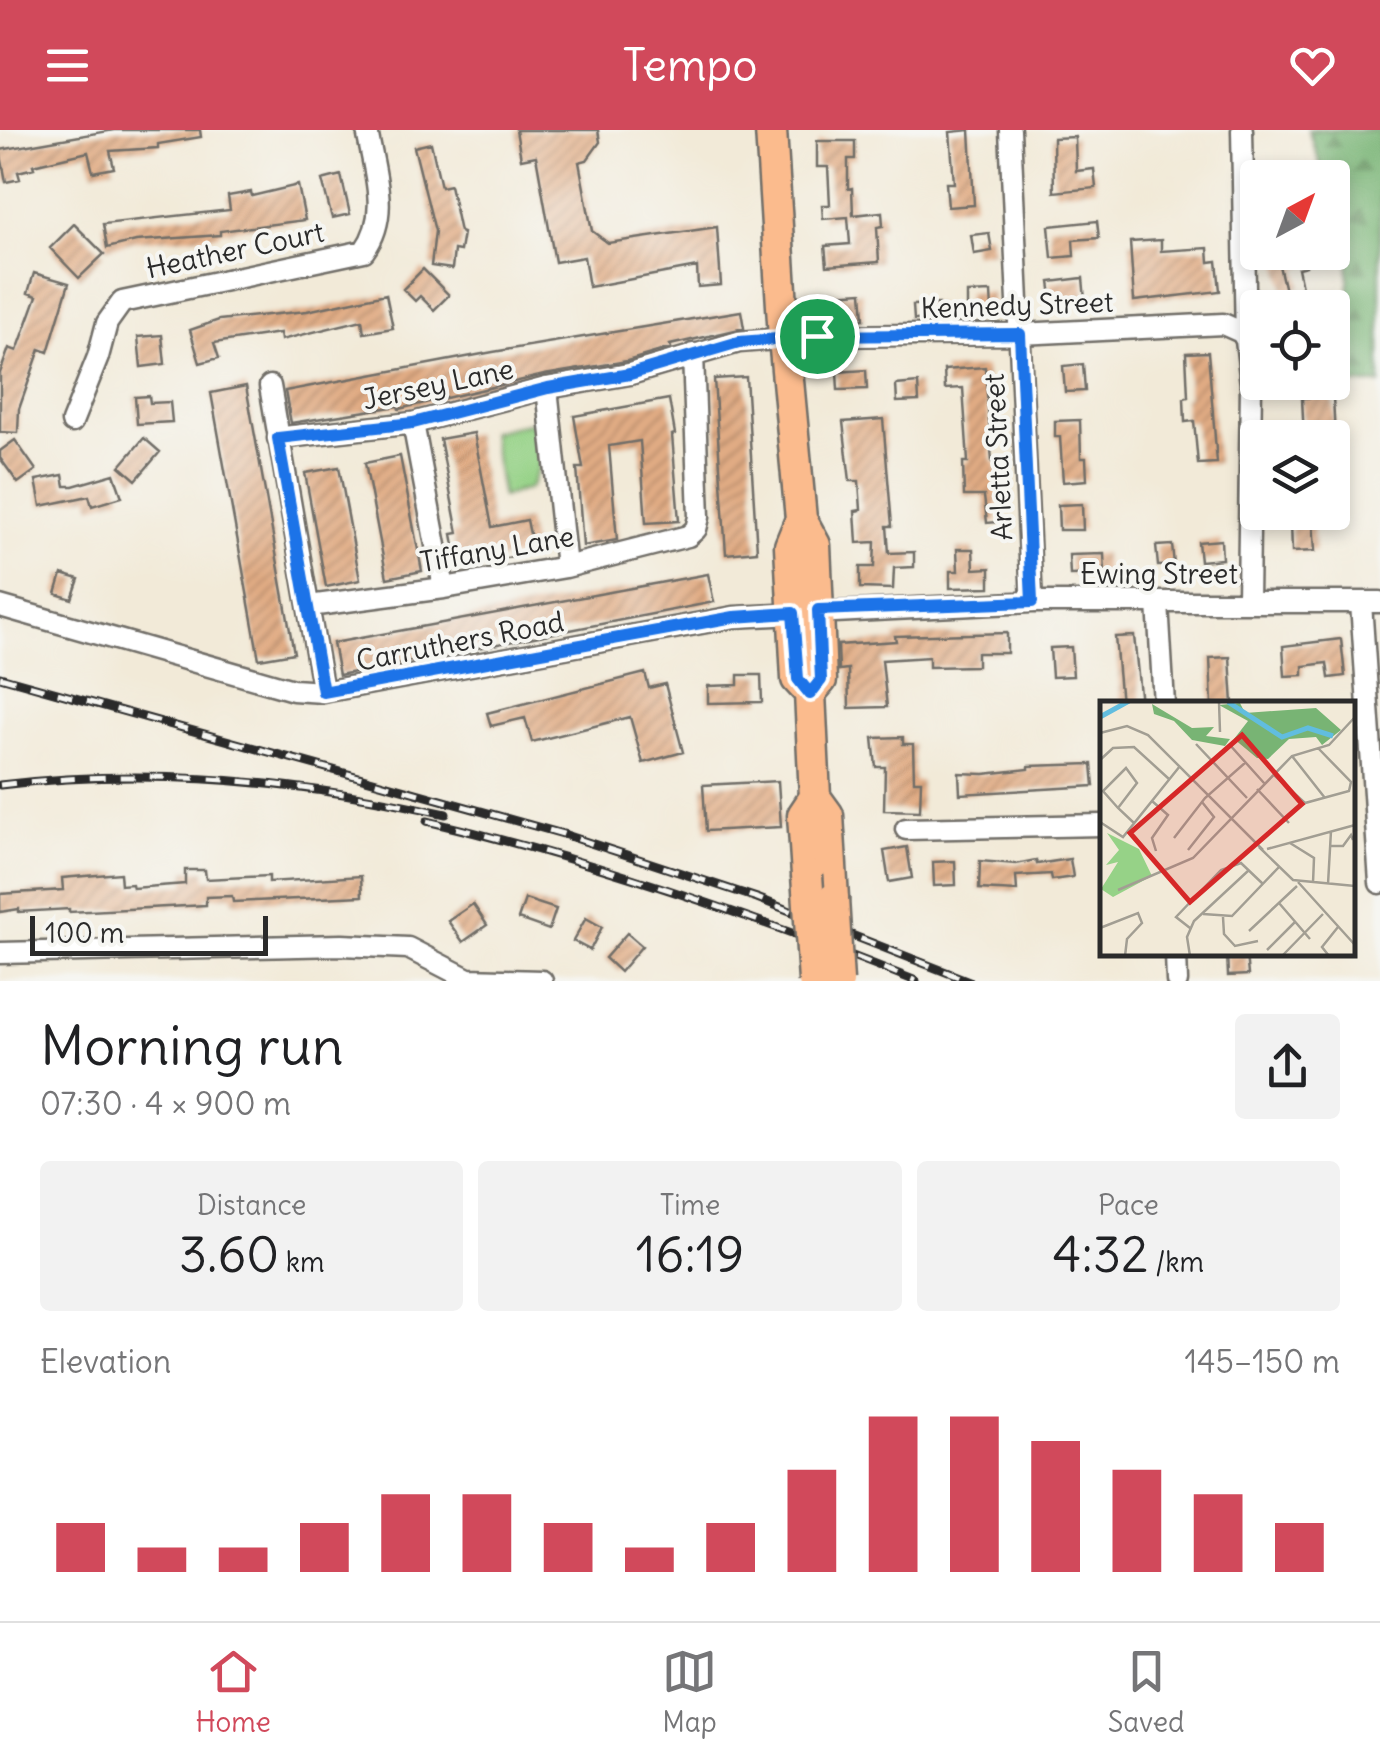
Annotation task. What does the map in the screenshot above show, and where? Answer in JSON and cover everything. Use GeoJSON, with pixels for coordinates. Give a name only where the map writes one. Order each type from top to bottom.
{"type":"FeatureCollection","features":[{"type":"Feature","properties":{"kind":"main road"},"geometry":{"type":"LineString","coordinates":[[771,130],[784,338],[801,519],[815,544],[806,612],[821,680],[810,694],[816,797],[828,815],[838,981]]}},
{"type":"Feature","properties":{"kind":"main road"},"geometry":{"type":"LineString","coordinates":[[814,981],[803,814],[816,797]]}},
{"type":"Feature","properties":{"kind":"street","name":"Heather Court"},"geometry":{"type":"LineString","coordinates":[[72,422],[107,322],[122,302],[364,251],[375,235],[381,215],[367,130]]}},
{"type":"Feature","properties":{"kind":"street","name":"Arletta Street"},"geometry":{"type":"LineString","coordinates":[[1010,130],[1032,602]]}},
{"type":"Feature","properties":{"kind":"street"},"geometry":{"type":"LineString","coordinates":[[1242,130],[1245,290]]}},
{"type":"Feature","properties":{"kind":"street","name":"Kennedy Street"},"geometry":{"type":"LineString","coordinates":[[784,338],[1020,334],[1222,324],[1240,331]]}},
{"type":"Feature","properties":{"kind":"street","name":"Jersey Lane"},"geometry":{"type":"LineString","coordinates":[[278,438],[413,423],[548,388],[630,374],[739,342],[784,338]]}},
{"type":"Feature","properties":{"kind":"street","name":"Tiffany Lane"},"geometry":{"type":"LineString","coordinates":[[309,606],[566,566],[681,539],[692,533],[699,517],[692,354]]}},
{"type":"Feature","properties":{"kind":"street"},"geometry":{"type":"LineString","coordinates":[[270,386],[323,692]]}},
{"type":"Feature","properties":{"kind":"street"},"geometry":{"type":"LineString","coordinates":[[548,388],[566,566]]}},
{"type":"Feature","properties":{"kind":"street"},"geometry":{"type":"LineString","coordinates":[[1248,602],[1251,400]]}},
{"type":"Feature","properties":{"kind":"street"},"geometry":{"type":"LineString","coordinates":[[413,423],[444,588]]}},
{"type":"Feature","properties":{"kind":"street","name":"Ewing Street"},"geometry":{"type":"LineString","coordinates":[[806,612],[1032,602],[1370,602]]}},
{"type":"Feature","properties":{"kind":"street"},"geometry":{"type":"LineString","coordinates":[[1370,602],[1380,883]]}},
{"type":"Feature","properties":{"kind":"street"},"geometry":{"type":"LineString","coordinates":[[1158,603],[1164,701]]}},
{"type":"Feature","properties":{"kind":"street","name":"Carruthers Road"},"geometry":{"type":"LineString","coordinates":[[0,606],[276,686],[323,692],[734,617],[806,612]]}},
{"type":"Feature","properties":{"kind":"street"},"geometry":{"type":"LineString","coordinates":[[906,829],[1100,825]]}},
{"type":"Feature","properties":{"kind":"street"},"geometry":{"type":"LineString","coordinates":[[0,953],[375,946],[408,948],[468,979],[542,981]]}},
{"type":"Feature","properties":{"kind":"street"},"geometry":{"type":"LineString","coordinates":[[1176,956],[1177,981]]}},
{"type":"Feature","properties":{"kind":"green space"},"geometry":{"type":"Polygon","coordinates":[[[1308,130],[1380,130],[1380,384],[1350,384],[1350,160],[1319,160],[1308,130]]]}},
{"type":"Feature","properties":{"kind":"green space"},"geometry":{"type":"Polygon","coordinates":[[[532,422],[540,464],[530,488],[502,497],[491,432],[532,422]]]}},
{"type":"Feature","properties":{"kind":"building"},"geometry":{"type":"Polygon","coordinates":[[[114,130],[200,130],[201,137],[158,144],[158,148],[110,151],[114,168],[93,172],[88,152],[33,165],[34,168],[18,172],[20,179],[6,182],[0,150],[114,130]]]}},
{"type":"Feature","properties":{"kind":"building"},"geometry":{"type":"Polygon","coordinates":[[[516,130],[598,130],[600,142],[587,160],[579,162],[592,231],[608,243],[717,227],[721,285],[698,287],[697,267],[589,287],[584,257],[555,262],[536,156],[521,159],[516,130]]]}},
{"type":"Feature","properties":{"kind":"building"},"geometry":{"type":"Polygon","coordinates":[[[970,130],[974,205],[948,207],[946,183],[954,183],[950,132],[970,130]]]}},
{"type":"Feature","properties":{"kind":"building"},"geometry":{"type":"Polygon","coordinates":[[[1075,137],[1076,171],[1094,169],[1096,188],[1054,192],[1053,138],[1075,137]]]}},
{"type":"Feature","properties":{"kind":"building"},"geometry":{"type":"Polygon","coordinates":[[[817,141],[855,141],[855,159],[848,159],[853,215],[882,212],[883,226],[877,227],[879,262],[827,266],[825,246],[850,244],[848,217],[823,219],[822,205],[830,205],[828,167],[817,167],[817,141]]]}},
{"type":"Feature","properties":{"kind":"building"},"geometry":{"type":"Polygon","coordinates":[[[431,143],[441,187],[450,185],[463,233],[460,251],[454,250],[452,269],[431,266],[435,231],[414,147],[431,143]]]}},
{"type":"Feature","properties":{"kind":"building"},"geometry":{"type":"Polygon","coordinates":[[[341,175],[350,214],[332,218],[322,180],[341,175]]]}},
{"type":"Feature","properties":{"kind":"building"},"geometry":{"type":"Polygon","coordinates":[[[298,185],[305,220],[107,248],[103,224],[230,210],[228,196],[251,192],[252,196],[298,185]]]}},
{"type":"Feature","properties":{"kind":"building"},"geometry":{"type":"Polygon","coordinates":[[[1097,221],[1099,238],[1073,240],[1074,256],[1052,258],[1049,226],[1097,221]]]}},
{"type":"Feature","properties":{"kind":"building"},"geometry":{"type":"Polygon","coordinates":[[[74,224],[104,254],[79,278],[50,248],[74,224]]]}},
{"type":"Feature","properties":{"kind":"building"},"geometry":{"type":"Polygon","coordinates":[[[989,233],[992,251],[974,254],[971,235],[989,233]]]}},
{"type":"Feature","properties":{"kind":"building"},"geometry":{"type":"Polygon","coordinates":[[[1161,240],[1161,251],[1208,248],[1209,262],[1217,261],[1220,291],[1134,301],[1130,242],[1161,240]]]}},
{"type":"Feature","properties":{"kind":"building"},"geometry":{"type":"Polygon","coordinates":[[[423,269],[449,295],[434,310],[420,296],[415,301],[403,289],[423,269]]]}},
{"type":"Feature","properties":{"kind":"building"},"geometry":{"type":"Polygon","coordinates":[[[1280,270],[1298,270],[1302,287],[1285,290],[1280,270]]]}},
{"type":"Feature","properties":{"kind":"building"},"geometry":{"type":"Polygon","coordinates":[[[34,273],[69,283],[48,352],[40,349],[19,409],[18,433],[0,432],[0,373],[9,348],[17,351],[37,296],[28,293],[34,273]]]}},
{"type":"Feature","properties":{"kind":"building"},"geometry":{"type":"Polygon","coordinates":[[[1083,278],[1085,300],[1053,303],[1050,282],[1083,278]]]}},
{"type":"Feature","properties":{"kind":"building"},"geometry":{"type":"Polygon","coordinates":[[[862,292],[864,319],[823,321],[821,295],[862,292]]]}},
{"type":"Feature","properties":{"kind":"building"},"geometry":{"type":"Polygon","coordinates":[[[991,292],[992,311],[967,312],[967,293],[991,292]]]}},
{"type":"Feature","properties":{"kind":"building"},"geometry":{"type":"Polygon","coordinates":[[[386,294],[393,328],[364,333],[362,320],[281,340],[280,333],[214,343],[219,358],[200,363],[190,330],[219,320],[307,311],[386,294]]]}},
{"type":"Feature","properties":{"kind":"building"},"geometry":{"type":"Polygon","coordinates":[[[939,304],[940,319],[914,320],[913,305],[939,304]]]}},
{"type":"Feature","properties":{"kind":"building"},"geometry":{"type":"Polygon","coordinates":[[[741,311],[744,328],[670,345],[671,348],[627,361],[544,375],[399,409],[398,406],[291,423],[285,391],[741,311]]]}},
{"type":"Feature","properties":{"kind":"building"},"geometry":{"type":"Polygon","coordinates":[[[162,335],[165,364],[141,367],[138,337],[162,335]]]}},
{"type":"Feature","properties":{"kind":"building"},"geometry":{"type":"Polygon","coordinates":[[[1208,352],[1217,463],[1198,464],[1194,421],[1185,422],[1186,353],[1208,352]]]}},
{"type":"Feature","properties":{"kind":"building"},"geometry":{"type":"Polygon","coordinates":[[[1083,364],[1085,391],[1065,392],[1063,366],[1083,364]]]}},
{"type":"Feature","properties":{"kind":"building"},"geometry":{"type":"Polygon","coordinates":[[[985,367],[997,486],[997,522],[987,523],[984,496],[964,496],[963,462],[968,462],[963,388],[945,389],[944,370],[985,367]]]}},
{"type":"Feature","properties":{"kind":"building"},"geometry":{"type":"Polygon","coordinates":[[[866,370],[867,389],[838,390],[837,372],[866,370]]]}},
{"type":"Feature","properties":{"kind":"building"},"geometry":{"type":"Polygon","coordinates":[[[746,377],[757,551],[726,554],[714,379],[746,377]]]}},
{"type":"Feature","properties":{"kind":"building"},"geometry":{"type":"Polygon","coordinates":[[[918,383],[919,401],[897,402],[896,385],[918,383]]]}},
{"type":"Feature","properties":{"kind":"building"},"geometry":{"type":"Polygon","coordinates":[[[246,386],[294,653],[259,659],[211,393],[246,386]]]}},
{"type":"Feature","properties":{"kind":"building"},"geometry":{"type":"Polygon","coordinates":[[[149,396],[150,403],[170,402],[172,422],[137,424],[135,397],[149,396]]]}},
{"type":"Feature","properties":{"kind":"building"},"geometry":{"type":"Polygon","coordinates":[[[669,399],[675,434],[672,435],[679,521],[646,523],[640,441],[609,446],[617,540],[583,546],[577,468],[583,468],[574,416],[669,399]]]}},
{"type":"Feature","properties":{"kind":"building"},"geometry":{"type":"Polygon","coordinates":[[[1302,400],[1333,400],[1334,420],[1303,420],[1302,400]]]}},
{"type":"Feature","properties":{"kind":"building"},"geometry":{"type":"Polygon","coordinates":[[[883,419],[892,526],[887,526],[889,553],[914,552],[914,567],[894,568],[893,589],[860,588],[860,567],[874,567],[875,542],[857,543],[855,511],[861,510],[859,481],[850,481],[843,422],[883,419]]]}},
{"type":"Feature","properties":{"kind":"building"},"geometry":{"type":"Polygon","coordinates":[[[1080,420],[1081,458],[1086,458],[1087,480],[1063,482],[1055,421],[1080,420]]]}},
{"type":"Feature","properties":{"kind":"building"},"geometry":{"type":"Polygon","coordinates":[[[474,433],[492,527],[527,520],[534,553],[458,567],[452,534],[458,533],[440,439],[474,433]]]}},
{"type":"Feature","properties":{"kind":"building"},"geometry":{"type":"Polygon","coordinates":[[[144,438],[160,452],[136,480],[120,466],[144,438]]]}},
{"type":"Feature","properties":{"kind":"building"},"geometry":{"type":"Polygon","coordinates":[[[15,440],[36,470],[18,483],[0,458],[0,451],[15,440]]]}},
{"type":"Feature","properties":{"kind":"building"},"geometry":{"type":"Polygon","coordinates":[[[400,456],[422,571],[387,578],[365,463],[400,456]]]}},
{"type":"Feature","properties":{"kind":"building"},"geometry":{"type":"Polygon","coordinates":[[[339,467],[360,580],[326,587],[305,473],[339,467]]]}},
{"type":"Feature","properties":{"kind":"building"},"geometry":{"type":"Polygon","coordinates":[[[114,474],[122,497],[92,506],[89,496],[41,506],[36,480],[63,475],[65,486],[73,486],[114,474]]]}},
{"type":"Feature","properties":{"kind":"building"},"geometry":{"type":"Polygon","coordinates":[[[1082,504],[1083,530],[1059,530],[1058,505],[1082,504]]]}},
{"type":"Feature","properties":{"kind":"building"},"geometry":{"type":"Polygon","coordinates":[[[1291,530],[1314,530],[1315,551],[1292,552],[1291,530]]]}},
{"type":"Feature","properties":{"kind":"building"},"geometry":{"type":"Polygon","coordinates":[[[1221,540],[1222,559],[1200,561],[1198,542],[1221,540]]]}},
{"type":"Feature","properties":{"kind":"building"},"geometry":{"type":"Polygon","coordinates":[[[1172,545],[1174,565],[1158,566],[1156,546],[1172,545]]]}},
{"type":"Feature","properties":{"kind":"building"},"geometry":{"type":"Polygon","coordinates":[[[957,549],[973,549],[974,569],[990,568],[990,587],[950,588],[950,571],[958,571],[957,549]]]}},
{"type":"Feature","properties":{"kind":"building"},"geometry":{"type":"Polygon","coordinates":[[[1104,554],[1105,574],[1070,575],[1069,555],[1104,554]]]}},
{"type":"Feature","properties":{"kind":"building"},"geometry":{"type":"Polygon","coordinates":[[[62,574],[79,579],[72,599],[56,594],[62,574]]]}},
{"type":"Feature","properties":{"kind":"building"},"geometry":{"type":"Polygon","coordinates":[[[708,574],[714,602],[339,675],[333,643],[708,574]]]}},
{"type":"Feature","properties":{"kind":"building"},"geometry":{"type":"Polygon","coordinates":[[[1007,633],[1007,653],[977,653],[977,666],[929,667],[929,657],[882,660],[887,707],[849,708],[848,669],[839,670],[838,645],[896,641],[895,636],[1007,633]]]}},
{"type":"Feature","properties":{"kind":"building"},"geometry":{"type":"Polygon","coordinates":[[[1134,636],[1141,701],[1121,701],[1115,637],[1134,636]]]}},
{"type":"Feature","properties":{"kind":"building"},"geometry":{"type":"Polygon","coordinates":[[[1341,639],[1345,676],[1329,678],[1327,663],[1303,666],[1303,675],[1285,676],[1283,646],[1341,639]]]}},
{"type":"Feature","properties":{"kind":"building"},"geometry":{"type":"Polygon","coordinates":[[[1071,647],[1073,676],[1052,677],[1050,648],[1071,647]]]}},
{"type":"Feature","properties":{"kind":"building"},"geometry":{"type":"Polygon","coordinates":[[[1230,657],[1233,701],[1212,701],[1210,658],[1230,657]]]}},
{"type":"Feature","properties":{"kind":"building"},"geometry":{"type":"Polygon","coordinates":[[[645,673],[649,688],[665,684],[683,752],[643,763],[630,717],[532,742],[525,718],[491,726],[487,713],[645,673]]]}},
{"type":"Feature","properties":{"kind":"building"},"geometry":{"type":"Polygon","coordinates":[[[738,675],[761,675],[762,702],[708,703],[708,686],[738,685],[738,675]]]}},
{"type":"Feature","properties":{"kind":"building"},"geometry":{"type":"Polygon","coordinates":[[[903,737],[903,744],[913,744],[914,781],[921,781],[920,811],[884,810],[885,767],[876,767],[873,738],[903,737]]]}},
{"type":"Feature","properties":{"kind":"building"},"geometry":{"type":"Polygon","coordinates":[[[1092,764],[1094,786],[960,794],[959,773],[1092,764]]]}},
{"type":"Feature","properties":{"kind":"building"},"geometry":{"type":"Polygon","coordinates":[[[778,781],[781,827],[706,831],[703,785],[778,781]]]}},
{"type":"Feature","properties":{"kind":"building"},"geometry":{"type":"Polygon","coordinates":[[[907,847],[912,878],[889,882],[884,851],[907,847]]]}},
{"type":"Feature","properties":{"kind":"building"},"geometry":{"type":"Polygon","coordinates":[[[1070,859],[1073,877],[1052,880],[1051,874],[1016,876],[1017,891],[979,889],[980,861],[1016,864],[1036,860],[1037,864],[1070,859]]]}},
{"type":"Feature","properties":{"kind":"building"},"geometry":{"type":"Polygon","coordinates":[[[955,861],[956,885],[934,886],[933,862],[955,861]]]}},
{"type":"Feature","properties":{"kind":"building"},"geometry":{"type":"Polygon","coordinates":[[[185,870],[205,870],[206,879],[269,876],[269,882],[361,876],[362,896],[233,902],[232,896],[206,897],[206,905],[0,912],[0,894],[63,890],[62,878],[120,873],[121,885],[132,884],[133,888],[185,884],[185,870]]]}},
{"type":"Feature","properties":{"kind":"building"},"geometry":{"type":"Polygon","coordinates":[[[525,899],[556,909],[549,930],[518,919],[525,899]]]}},
{"type":"Feature","properties":{"kind":"building"},"geometry":{"type":"Polygon","coordinates":[[[473,904],[487,925],[463,942],[448,921],[473,904]]]}},
{"type":"Feature","properties":{"kind":"building"},"geometry":{"type":"Polygon","coordinates":[[[586,918],[602,927],[590,950],[573,941],[586,918]]]}},
{"type":"Feature","properties":{"kind":"building"},"geometry":{"type":"Polygon","coordinates":[[[627,933],[642,946],[620,972],[605,958],[627,933]]]}},
{"type":"Feature","properties":{"kind":"building"},"geometry":{"type":"Polygon","coordinates":[[[1227,956],[1246,956],[1248,975],[1228,976],[1227,956]]]}},
{"type":"Feature","properties":{"kind":"railway"},"geometry":{"type":"LineString","coordinates":[[0,677],[563,834],[757,898],[969,981]]}},
{"type":"Feature","properties":{"kind":"railway"},"geometry":{"type":"LineString","coordinates":[[0,785],[113,777],[224,780],[335,793],[446,814]]}},
{"type":"Feature","properties":{"kind":"railway"},"geometry":{"type":"LineString","coordinates":[[427,821],[551,853],[674,892],[916,981]]}},
{"type":"Feature","properties":{"kind":"route"},"geometry":{"type":"LineString","coordinates":[[1020,334],[1032,602],[818,610],[821,680],[810,694],[798,679],[793,613],[734,617],[323,692],[278,438],[413,423],[548,388],[630,374],[739,342],[817,336],[1020,334]]}}]}
